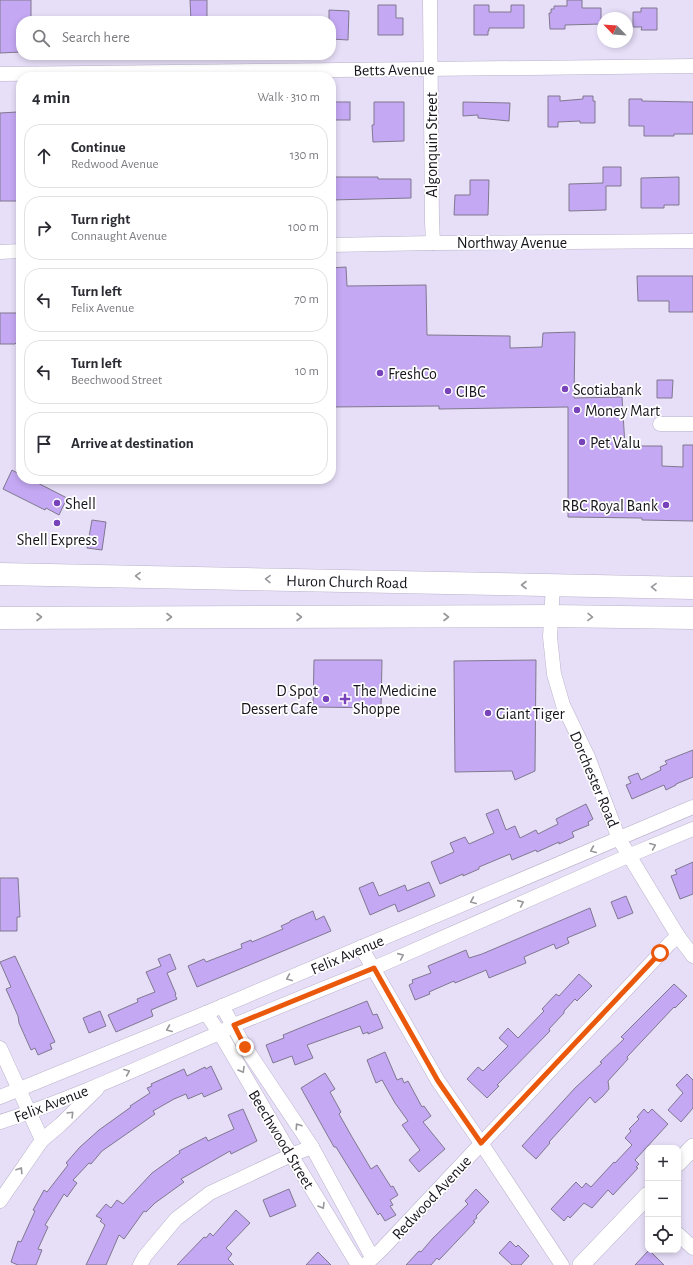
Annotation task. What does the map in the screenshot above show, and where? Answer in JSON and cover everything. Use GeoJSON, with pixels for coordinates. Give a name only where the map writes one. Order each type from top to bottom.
{"type":"FeatureCollection","features":[{"type":"Feature","properties":{"kind":"highway","name":"Huron Church Road"},"geometry":{"type":"LineString","coordinates":[[0,574],[693,588]]}},
{"type":"Feature","properties":{"kind":"highway"},"geometry":{"type":"LineString","coordinates":[[0,618],[551,616],[693,618]]}},
{"type":"Feature","properties":{"kind":"street","name":"Algonquin Street"},"geometry":{"type":"LineString","coordinates":[[430,0],[433,243]]}},
{"type":"Feature","properties":{"kind":"street","name":"Betts Avenue"},"geometry":{"type":"LineString","coordinates":[[172,72],[693,66]]}},
{"type":"Feature","properties":{"kind":"street","name":"Betts Avenue"},"geometry":{"type":"LineString","coordinates":[[0,74],[16,74]]}},
{"type":"Feature","properties":{"kind":"street","name":"Northway Avenue"},"geometry":{"type":"LineString","coordinates":[[336,245],[693,241]]}},
{"type":"Feature","properties":{"kind":"street"},"geometry":{"type":"LineString","coordinates":[[0,252],[16,251]]}},
{"type":"Feature","properties":{"kind":"street"},"geometry":{"type":"LineString","coordinates":[[660,424],[693,424]]}},
{"type":"Feature","properties":{"kind":"street","name":"Dorchester Road"},"geometry":{"type":"LineString","coordinates":[[552,585],[550,638],[554,674],[563,705],[588,757],[619,839],[678,936],[693,956]]}},
{"type":"Feature","properties":{"kind":"street","name":"Felix Avenue"},"geometry":{"type":"LineString","coordinates":[[0,1097],[206,1013],[693,807]]}},
{"type":"Feature","properties":{"kind":"street","name":"Felix Avenue"},"geometry":{"type":"LineString","coordinates":[[0,1122],[30,1113],[219,1033],[234,1025],[374,968],[628,856],[693,829]]}},
{"type":"Feature","properties":{"kind":"street","name":"Redwood Avenue"},"geometry":{"type":"LineString","coordinates":[[368,1261],[678,936]]}},
{"type":"Feature","properties":{"kind":"street"},"geometry":{"type":"LineString","coordinates":[[362,947],[438,1081],[562,1265]]}},
{"type":"Feature","properties":{"kind":"street","name":"Beechwood Street"},"geometry":{"type":"LineString","coordinates":[[222,1006],[245,1047],[312,1147],[368,1261]]}},
{"type":"Feature","properties":{"kind":"street","name":"Beechwood Street"},"geometry":{"type":"LineString","coordinates":[[206,1013],[358,1265]]}},
{"type":"Feature","properties":{"kind":"street"},"geometry":{"type":"LineString","coordinates":[[0,1048],[42,1140]]}},
{"type":"Feature","properties":{"kind":"street","name":"Felix Avenue"},"geometry":{"type":"LineString","coordinates":[[0,1201],[42,1140],[60,1125],[102,1083]]}},
{"type":"Feature","properties":{"kind":"street"},"geometry":{"type":"LineString","coordinates":[[140,1265],[145,1256],[176,1219],[210,1193],[291,1155],[312,1147]]}},
{"type":"Feature","properties":{"kind":"street"},"geometry":{"type":"LineString","coordinates":[[681,1160],[693,1147]]}},
{"type":"Feature","properties":{"kind":"street"},"geometry":{"type":"LineString","coordinates":[[581,1265],[645,1201]]}},
{"type":"Feature","properties":{"kind":"street"},"geometry":{"type":"LineString","coordinates":[[681,1237],[693,1248]]}},
{"type":"Feature","properties":{"kind":"building"},"geometry":{"type":"Polygon","coordinates":[[[0,0],[31,0],[31,16],[16,16],[16,52],[0,53],[0,0]]]}},
{"type":"Feature","properties":{"kind":"building"},"geometry":{"type":"Polygon","coordinates":[[[190,0],[207,0],[207,16],[191,16],[190,0]]]}},
{"type":"Feature","properties":{"kind":"building"},"geometry":{"type":"Polygon","coordinates":[[[567,0],[582,0],[582,8],[601,8],[601,12],[597,12],[597,24],[565,25],[565,29],[550,29],[549,13],[551,13],[551,9],[554,9],[554,6],[567,6],[567,0]]]}},
{"type":"Feature","properties":{"kind":"building"},"geometry":{"type":"Polygon","coordinates":[[[378,5],[396,5],[396,18],[403,18],[403,35],[378,35],[378,5]]]}},
{"type":"Feature","properties":{"kind":"building"},"geometry":{"type":"Polygon","coordinates":[[[474,5],[489,5],[489,12],[511,12],[511,5],[524,5],[524,28],[489,28],[488,35],[474,35],[474,5]]]}},
{"type":"Feature","properties":{"kind":"building"},"geometry":{"type":"Polygon","coordinates":[[[641,8],[657,8],[657,30],[641,30],[642,27],[633,27],[633,12],[641,12],[641,8]]]}},
{"type":"Feature","properties":{"kind":"building"},"geometry":{"type":"Polygon","coordinates":[[[329,10],[349,11],[348,40],[336,39],[336,16],[329,16],[329,10]]]}},
{"type":"Feature","properties":{"kind":"building"},"geometry":{"type":"Polygon","coordinates":[[[548,96],[560,96],[560,101],[583,99],[583,96],[593,96],[593,101],[595,101],[595,123],[580,123],[580,121],[558,122],[558,127],[548,127],[548,96]]]}},
{"type":"Feature","properties":{"kind":"building"},"geometry":{"type":"Polygon","coordinates":[[[629,99],[642,99],[642,101],[693,102],[693,134],[674,134],[674,136],[644,136],[644,126],[629,126],[629,99]]]}},
{"type":"Feature","properties":{"kind":"building"},"geometry":{"type":"Polygon","coordinates":[[[336,102],[350,102],[350,120],[336,120],[336,102]]]}},
{"type":"Feature","properties":{"kind":"building"},"geometry":{"type":"Polygon","coordinates":[[[374,102],[404,102],[404,141],[373,142],[372,125],[374,125],[374,102]]]}},
{"type":"Feature","properties":{"kind":"building"},"geometry":{"type":"Polygon","coordinates":[[[463,102],[510,103],[509,121],[478,118],[478,115],[463,116],[463,102]]]}},
{"type":"Feature","properties":{"kind":"building"},"geometry":{"type":"Polygon","coordinates":[[[16,112],[16,201],[0,201],[0,113],[16,112]]]}},
{"type":"Feature","properties":{"kind":"building"},"geometry":{"type":"Polygon","coordinates":[[[603,167],[621,167],[621,186],[606,186],[606,210],[569,211],[569,184],[603,183],[603,167]]]}},
{"type":"Feature","properties":{"kind":"building"},"geometry":{"type":"Polygon","coordinates":[[[336,177],[411,179],[411,198],[336,200],[336,177]]]}},
{"type":"Feature","properties":{"kind":"building"},"geometry":{"type":"Polygon","coordinates":[[[679,177],[679,205],[664,205],[664,208],[641,208],[641,178],[679,177]]]}},
{"type":"Feature","properties":{"kind":"building"},"geometry":{"type":"Polygon","coordinates":[[[470,180],[489,180],[488,215],[454,215],[455,195],[470,195],[470,180]]]}},
{"type":"Feature","properties":{"kind":"building"},"geometry":{"type":"Polygon","coordinates":[[[346,267],[347,286],[426,285],[427,335],[510,336],[510,348],[542,347],[543,333],[575,332],[574,398],[622,397],[625,446],[662,446],[662,466],[683,467],[683,445],[693,445],[693,521],[642,520],[642,518],[568,517],[568,407],[439,409],[439,406],[336,407],[336,268],[346,267]]]}},
{"type":"Feature","properties":{"kind":"building"},"geometry":{"type":"Polygon","coordinates":[[[637,276],[693,276],[693,312],[669,312],[669,301],[638,301],[637,276]]]}},
{"type":"Feature","properties":{"kind":"building"},"geometry":{"type":"Polygon","coordinates":[[[0,313],[16,313],[16,343],[0,344],[0,313]]]}},
{"type":"Feature","properties":{"kind":"building"},"geometry":{"type":"Polygon","coordinates":[[[657,380],[673,380],[672,398],[657,398],[657,380]]]}},
{"type":"Feature","properties":{"kind":"building"},"geometry":{"type":"Polygon","coordinates":[[[12,470],[16,472],[16,484],[40,484],[67,498],[59,515],[46,508],[45,510],[3,489],[12,470]]]}},
{"type":"Feature","properties":{"kind":"building"},"geometry":{"type":"Polygon","coordinates":[[[92,520],[106,522],[102,550],[87,548],[92,520]]]}},
{"type":"Feature","properties":{"kind":"building"},"geometry":{"type":"Polygon","coordinates":[[[314,660],[382,660],[381,708],[313,707],[314,660]]]}},
{"type":"Feature","properties":{"kind":"building"},"geometry":{"type":"Polygon","coordinates":[[[536,660],[535,771],[515,780],[512,771],[455,772],[454,661],[536,660]]]}},
{"type":"Feature","properties":{"kind":"building"},"geometry":{"type":"Polygon","coordinates":[[[693,750],[693,777],[666,790],[664,785],[632,799],[626,785],[631,783],[628,777],[638,773],[641,780],[661,770],[660,767],[667,764],[665,761],[693,750]]]}},
{"type":"Feature","properties":{"kind":"building"},"geometry":{"type":"Polygon","coordinates":[[[586,804],[593,819],[588,822],[589,825],[572,832],[574,837],[559,844],[559,842],[537,852],[536,850],[512,860],[510,854],[479,867],[479,869],[463,876],[463,874],[440,884],[431,862],[454,852],[450,843],[465,837],[469,844],[494,833],[486,814],[498,809],[506,830],[515,826],[520,838],[536,830],[538,834],[558,824],[556,819],[586,804]]]}},
{"type":"Feature","properties":{"kind":"building"},"geometry":{"type":"Polygon","coordinates":[[[693,862],[693,894],[680,899],[671,876],[677,874],[675,870],[693,862]]]}},
{"type":"Feature","properties":{"kind":"building"},"geometry":{"type":"Polygon","coordinates":[[[0,878],[18,878],[20,917],[17,917],[17,931],[0,931],[0,878]]]}},
{"type":"Feature","properties":{"kind":"building"},"geometry":{"type":"Polygon","coordinates":[[[373,882],[379,896],[405,885],[407,891],[429,882],[435,896],[398,912],[395,904],[370,915],[359,888],[373,882]]]}},
{"type":"Feature","properties":{"kind":"building"},"geometry":{"type":"Polygon","coordinates":[[[626,896],[633,913],[618,919],[611,902],[626,896]]]}},
{"type":"Feature","properties":{"kind":"building"},"geometry":{"type":"Polygon","coordinates":[[[590,908],[596,926],[567,938],[569,943],[556,949],[554,944],[524,957],[526,963],[489,978],[486,970],[455,983],[454,981],[415,1000],[409,985],[413,983],[412,980],[431,973],[428,966],[466,950],[469,958],[482,954],[590,908]]]}},
{"type":"Feature","properties":{"kind":"building"},"geometry":{"type":"Polygon","coordinates":[[[313,911],[316,920],[324,916],[331,931],[197,987],[188,966],[204,959],[206,962],[242,948],[241,944],[251,940],[252,942],[283,929],[281,926],[313,911]]]}},
{"type":"Feature","properties":{"kind":"building"},"geometry":{"type":"Polygon","coordinates":[[[170,954],[176,969],[167,973],[177,999],[151,1010],[153,1016],[116,1032],[108,1015],[138,1002],[137,999],[155,992],[146,972],[161,966],[158,959],[170,954]]]}},
{"type":"Feature","properties":{"kind":"building"},"geometry":{"type":"Polygon","coordinates":[[[15,956],[55,1042],[50,1044],[52,1049],[38,1055],[35,1048],[31,1050],[6,989],[11,987],[0,962],[15,956]]]}},
{"type":"Feature","properties":{"kind":"building"},"geometry":{"type":"Polygon","coordinates":[[[579,974],[592,986],[577,1001],[575,999],[549,1029],[550,1031],[497,1085],[499,1086],[487,1098],[467,1079],[478,1067],[483,1071],[508,1046],[499,1038],[508,1028],[518,1038],[544,1011],[542,1009],[556,994],[559,996],[579,974]]]}},
{"type":"Feature","properties":{"kind":"building"},"geometry":{"type":"Polygon","coordinates":[[[674,984],[687,996],[675,1008],[674,1007],[627,1057],[628,1059],[608,1081],[609,1089],[603,1096],[595,1103],[590,1097],[549,1142],[550,1143],[536,1159],[522,1146],[575,1088],[602,1063],[600,1062],[624,1039],[621,1037],[674,984]]]}},
{"type":"Feature","properties":{"kind":"building"},"geometry":{"type":"Polygon","coordinates":[[[367,1001],[373,1015],[377,1014],[383,1028],[368,1034],[368,1032],[363,1034],[360,1026],[307,1045],[313,1058],[295,1065],[292,1056],[273,1063],[266,1045],[284,1038],[283,1035],[367,1001]]]}},
{"type":"Feature","properties":{"kind":"building"},"geometry":{"type":"Polygon","coordinates":[[[100,1011],[106,1026],[89,1033],[83,1018],[100,1011]]]}},
{"type":"Feature","properties":{"kind":"building"},"geometry":{"type":"Polygon","coordinates":[[[385,1052],[397,1080],[402,1078],[404,1083],[408,1081],[422,1107],[424,1106],[431,1116],[423,1122],[445,1149],[419,1172],[409,1160],[420,1150],[402,1125],[408,1121],[395,1103],[382,1080],[376,1083],[367,1060],[385,1052]]]}},
{"type":"Feature","properties":{"kind":"building"},"geometry":{"type":"Polygon","coordinates":[[[211,1066],[222,1089],[204,1097],[202,1093],[188,1099],[186,1094],[174,1099],[153,1111],[155,1114],[102,1151],[91,1164],[89,1163],[73,1180],[77,1183],[67,1197],[64,1194],[45,1225],[48,1227],[38,1249],[42,1250],[36,1265],[18,1265],[11,1262],[18,1241],[21,1242],[35,1211],[33,1210],[44,1190],[47,1192],[68,1165],[66,1163],[80,1147],[99,1130],[131,1107],[130,1106],[150,1093],[147,1088],[152,1086],[151,1084],[184,1069],[187,1076],[205,1067],[206,1069],[211,1066]]]}},
{"type":"Feature","properties":{"kind":"building"},"geometry":{"type":"Polygon","coordinates":[[[325,1073],[335,1089],[330,1092],[341,1112],[339,1114],[371,1169],[377,1165],[398,1195],[390,1200],[393,1205],[390,1206],[396,1215],[385,1221],[380,1213],[378,1215],[336,1147],[334,1147],[301,1088],[325,1073]]]}},
{"type":"Feature","properties":{"kind":"building"},"geometry":{"type":"Polygon","coordinates":[[[687,1074],[693,1080],[693,1108],[681,1122],[668,1110],[683,1093],[676,1085],[687,1074]]]}},
{"type":"Feature","properties":{"kind":"building"},"geometry":{"type":"Polygon","coordinates":[[[243,1109],[257,1141],[231,1154],[230,1151],[181,1179],[184,1182],[155,1203],[146,1212],[144,1211],[124,1239],[119,1235],[106,1265],[86,1265],[105,1225],[100,1221],[102,1219],[96,1216],[106,1204],[111,1208],[117,1200],[123,1204],[152,1173],[180,1153],[179,1151],[206,1137],[208,1141],[234,1129],[228,1115],[243,1109]]]}},
{"type":"Feature","properties":{"kind":"building"},"geometry":{"type":"Polygon","coordinates":[[[644,1109],[648,1113],[652,1109],[668,1124],[649,1145],[645,1145],[645,1149],[635,1160],[639,1164],[636,1167],[638,1168],[613,1195],[608,1190],[592,1208],[584,1203],[570,1218],[568,1216],[564,1221],[551,1209],[576,1182],[582,1188],[586,1183],[591,1187],[632,1145],[625,1138],[631,1131],[629,1129],[639,1119],[637,1117],[644,1109]]]}},
{"type":"Feature","properties":{"kind":"building"},"geometry":{"type":"Polygon","coordinates":[[[289,1189],[296,1206],[270,1217],[263,1200],[289,1189]]]}},
{"type":"Feature","properties":{"kind":"building"},"geometry":{"type":"Polygon","coordinates":[[[476,1189],[489,1202],[476,1216],[477,1218],[473,1221],[475,1222],[439,1260],[437,1258],[431,1265],[406,1265],[419,1251],[421,1252],[433,1238],[468,1204],[465,1201],[476,1189]]]}},
{"type":"Feature","properties":{"kind":"building"},"geometry":{"type":"Polygon","coordinates":[[[236,1210],[250,1223],[226,1248],[232,1254],[228,1259],[234,1265],[177,1265],[204,1237],[206,1238],[210,1233],[213,1236],[236,1210]]]}},
{"type":"Feature","properties":{"kind":"building"},"geometry":{"type":"Polygon","coordinates":[[[510,1241],[516,1247],[518,1245],[529,1256],[521,1265],[512,1265],[499,1253],[510,1241]]]}},
{"type":"Feature","properties":{"kind":"building"},"geometry":{"type":"Polygon","coordinates":[[[318,1252],[331,1265],[306,1265],[318,1252]]]}},
{"type":"Feature","properties":{"kind":"building"},"geometry":{"type":"Polygon","coordinates":[[[646,1253],[652,1253],[664,1265],[635,1265],[646,1253]]]}},
{"type":"Feature","properties":{"kind":"place","name":"FreshCo"},"geometry":{"type":"Point","coordinates":[380,373]}},
{"type":"Feature","properties":{"kind":"place","name":"Scotiabank"},"geometry":{"type":"Point","coordinates":[565,389]}},
{"type":"Feature","properties":{"kind":"place","name":"CIBC"},"geometry":{"type":"Point","coordinates":[448,391]}},
{"type":"Feature","properties":{"kind":"place","name":"Money Mart"},"geometry":{"type":"Point","coordinates":[577,410]}},
{"type":"Feature","properties":{"kind":"place","name":"Pet Valu"},"geometry":{"type":"Point","coordinates":[582,442]}},
{"type":"Feature","properties":{"kind":"place","name":"Shell"},"geometry":{"type":"Point","coordinates":[57,503]}},
{"type":"Feature","properties":{"kind":"place","name":"RBC Royal Bank"},"geometry":{"type":"Point","coordinates":[666,505]}},
{"type":"Feature","properties":{"kind":"place","name":"Shell Express"},"geometry":{"type":"Point","coordinates":[57,523]}},
{"type":"Feature","properties":{"kind":"place","name":"D Spot Dessert Cafe"},"geometry":{"type":"Point","coordinates":[326,699]}},
{"type":"Feature","properties":{"kind":"place","name":"The Medicine Shoppe"},"geometry":{"type":"Point","coordinates":[345,699]}},
{"type":"Feature","properties":{"kind":"place","name":"Giant Tiger"},"geometry":{"type":"Point","coordinates":[488,713]}},
{"type":"Feature","properties":{"kind":"route"},"geometry":{"type":"LineString","coordinates":[[245,1047],[234,1025],[374,968],[438,1081],[481,1143],[660,953]]}}]}
